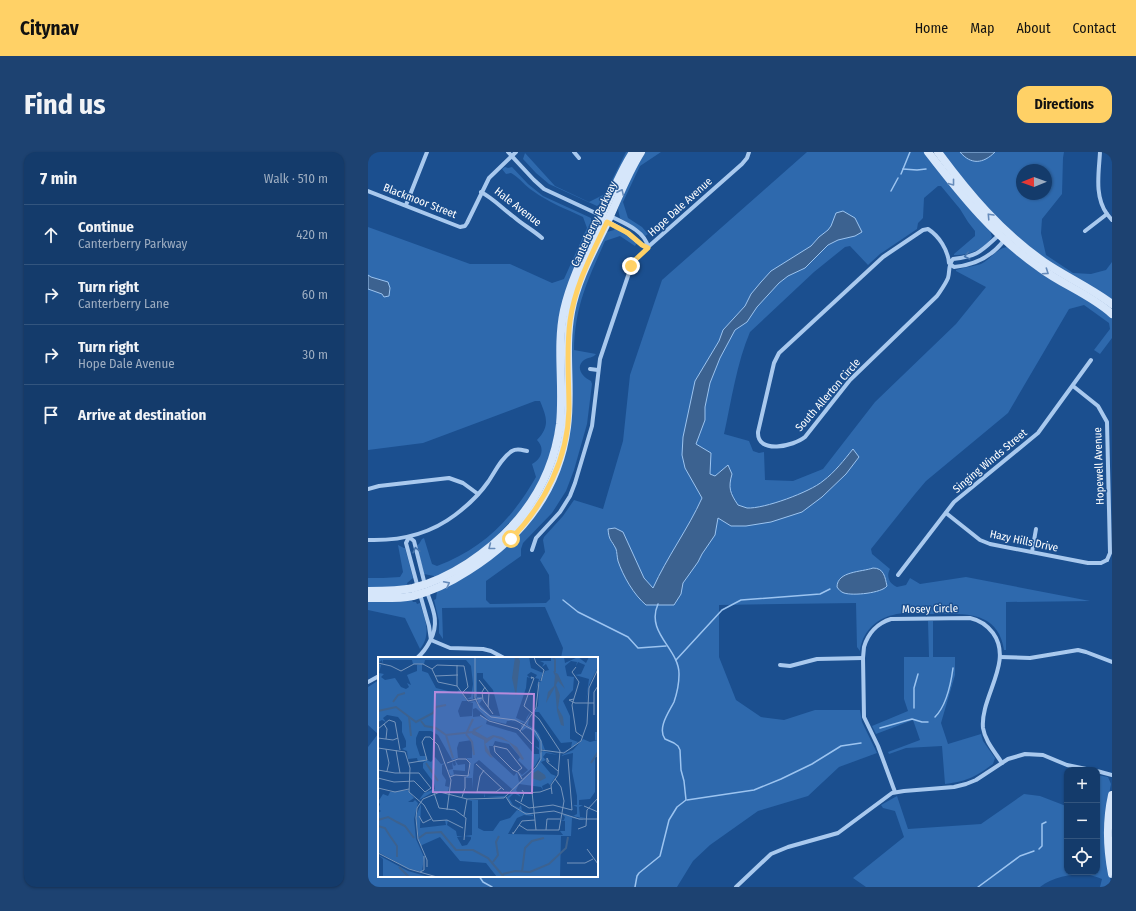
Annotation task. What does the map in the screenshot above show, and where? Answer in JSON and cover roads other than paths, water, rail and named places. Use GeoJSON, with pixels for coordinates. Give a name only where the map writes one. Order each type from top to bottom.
{"type":"FeatureCollection","features":[{"type":"Feature","properties":{"kind":"street"},"geometry":{"type":"LineString","coordinates":[[406,205],[427,152]]}},
{"type":"Feature","properties":{"kind":"street"},"geometry":{"type":"LineString","coordinates":[[508,152],[544,189],[606,218],[648,248]]}},
{"type":"Feature","properties":{"kind":"street"},"geometry":{"type":"LineString","coordinates":[[481,192],[491,175],[516,152]]}},
{"type":"Feature","properties":{"kind":"street"},"geometry":{"type":"LineString","coordinates":[[574,152],[579,158]]}},
{"type":"Feature","properties":{"kind":"street","name":"Canterberry Parkway"},"geometry":{"type":"LineString","coordinates":[[368,591],[422,589],[442,586],[458,577],[482,562],[515,535],[531,516],[550,485],[560,457],[567,428],[569,409],[568,334],[573,304],[583,274],[633,152]]}},
{"type":"Feature","properties":{"kind":"street","name":"Canterberry Parkway"},"geometry":{"type":"LineString","coordinates":[[606,218],[641,152]]}},
{"type":"Feature","properties":{"kind":"street","name":"Hope Dale Avenue"},"geometry":{"type":"LineString","coordinates":[[532,550],[536,538],[558,514],[572,491],[592,426],[600,358],[628,272],[635,260],[742,164],[747,158],[749,152]]}},
{"type":"Feature","properties":{"kind":"street"},"geometry":{"type":"LineString","coordinates":[[928,152],[971,207],[1041,269],[1112,314]]}},
{"type":"Feature","properties":{"kind":"street"},"geometry":{"type":"LineString","coordinates":[[938,152],[1004,236],[1112,304]]}},
{"type":"Feature","properties":{"kind":"street"},"geometry":{"type":"LineString","coordinates":[[1100,152],[1099,196],[1102,208],[1112,220]]}},
{"type":"Feature","properties":{"kind":"street","name":"Blackmoor Street"},"geometry":{"type":"LineString","coordinates":[[368,191],[460,227],[465,226],[481,192]]}},
{"type":"Feature","properties":{"kind":"street","name":"Hale Avenue"},"geometry":{"type":"LineString","coordinates":[[481,192],[493,199],[542,238]]}},
{"type":"Feature","properties":{"kind":"street"},"geometry":{"type":"LineString","coordinates":[[1085,231],[1107,214]]}},
{"type":"Feature","properties":{"kind":"street","name":"South Allerton Circle"},"geometry":{"type":"LineString","coordinates":[[924,230],[930,230],[942,244],[947,252],[949,263],[947,280],[936,296],[850,380],[806,437],[798,442],[786,446],[771,446],[761,442],[758,432],[773,368],[777,356],[783,348],[885,255],[924,230]]}},
{"type":"Feature","properties":{"kind":"street"},"geometry":{"type":"LineString","coordinates":[[1004,236],[992,254],[976,263],[954,266],[949,263],[953,259],[970,256],[984,250],[1004,236]]}},
{"type":"Feature","properties":{"kind":"street","name":"Singing Winds Street"},"geometry":{"type":"LineString","coordinates":[[898,575],[958,499],[1038,433],[1091,360]]}},
{"type":"Feature","properties":{"kind":"street"},"geometry":{"type":"LineString","coordinates":[[590,369],[598,370]]}},
{"type":"Feature","properties":{"kind":"street","name":"Hopewell Avenue"},"geometry":{"type":"LineString","coordinates":[[1073,386],[1098,406],[1107,422],[1111,514],[1110,556],[1107,560]]}},
{"type":"Feature","properties":{"kind":"street"},"geometry":{"type":"LineString","coordinates":[[368,540],[386,540],[408,537],[433,528],[447,520],[467,505],[478,494],[507,455],[516,450],[527,450]]}},
{"type":"Feature","properties":{"kind":"street"},"geometry":{"type":"LineString","coordinates":[[368,489],[379,486],[448,478],[463,483],[478,494]]}},
{"type":"Feature","properties":{"kind":"street","name":"Hazy Hills Drive"},"geometry":{"type":"LineString","coordinates":[[946,513],[982,541],[1092,564],[1101,563],[1107,560]]}},
{"type":"Feature","properties":{"kind":"street"},"geometry":{"type":"LineString","coordinates":[[1032,552],[1036,528]]}},
{"type":"Feature","properties":{"kind":"street"},"geometry":{"type":"LineString","coordinates":[[408,537],[414,541],[430,626],[431,640]]}},
{"type":"Feature","properties":{"kind":"street"},"geometry":{"type":"LineString","coordinates":[[408,537],[406,543],[422,589],[435,618],[435,630],[431,640],[418,657]]}},
{"type":"Feature","properties":{"kind":"street"},"geometry":{"type":"LineString","coordinates":[[1107,560],[1111,564]]}},
{"type":"Feature","properties":{"kind":"street","name":"Canterberry Parkway"},"geometry":{"type":"LineString","coordinates":[[368,598],[400,597],[422,589]]}},
{"type":"Feature","properties":{"kind":"street","name":"Mosey Circle"},"geometry":{"type":"LineString","coordinates":[[895,792],[878,746],[864,717],[863,658],[865,643],[875,628],[891,619],[964,617],[978,620],[989,628],[995,636],[999,646],[1000,657],[984,715],[983,727],[987,740],[1002,763]]}},
{"type":"Feature","properties":{"kind":"street"},"geometry":{"type":"LineString","coordinates":[[431,640],[450,648],[479,648],[488,650],[502,657]]}},
{"type":"Feature","properties":{"kind":"street"},"geometry":{"type":"LineString","coordinates":[[1000,657],[1030,658],[1078,650],[1112,662]]}},
{"type":"Feature","properties":{"kind":"street"},"geometry":{"type":"LineString","coordinates":[[780,665],[790,666],[817,659],[863,658]]}},
{"type":"Feature","properties":{"kind":"street"},"geometry":{"type":"LineString","coordinates":[[368,681],[378,676]]}},
{"type":"Feature","properties":{"kind":"street"},"geometry":{"type":"LineString","coordinates":[[736,887],[766,857],[774,852],[838,833],[895,792],[966,784],[976,780],[1015,756],[1035,754],[1043,755],[1077,767]]}},
{"type":"Feature","properties":{"kind":"street"},"geometry":{"type":"LineString","coordinates":[[1100,772],[1112,774]]}},
{"type":"Feature","properties":{"kind":"street"},"geometry":{"type":"LineString","coordinates":[[1112,795],[1108,830],[1109,855],[1112,874]]}},
{"type":"Feature","properties":{"kind":"waterway"},"geometry":{"type":"LineString","coordinates":[[901,174],[910,152]]}},
{"type":"Feature","properties":{"kind":"waterway"},"geometry":{"type":"LineString","coordinates":[[903,169],[926,169]]}},
{"type":"Feature","properties":{"kind":"waterway"},"geometry":{"type":"LineString","coordinates":[[891,191],[898,178]]}},
{"type":"Feature","properties":{"kind":"waterway"},"geometry":{"type":"LineString","coordinates":[[676,660],[722,610],[741,600],[820,594],[830,589]]}},
{"type":"Feature","properties":{"kind":"waterway"},"geometry":{"type":"LineString","coordinates":[[563,600],[578,612],[628,637],[638,648],[666,646]]}},
{"type":"Feature","properties":{"kind":"waterway"},"geometry":{"type":"LineString","coordinates":[[635,887],[639,873],[660,856],[669,820],[677,807],[686,800],[681,770],[680,750],[674,743],[665,739],[662,730],[674,702],[679,675],[678,666],[674,657],[656,624],[655,614],[658,604]]}},
{"type":"Feature","properties":{"kind":"waterway"},"geometry":{"type":"LineString","coordinates":[[935,717],[945,701],[953,668]]}},
{"type":"Feature","properties":{"kind":"waterway"},"geometry":{"type":"LineString","coordinates":[[914,708],[914,688],[918,674]]}},
{"type":"Feature","properties":{"kind":"waterway"},"geometry":{"type":"LineString","coordinates":[[880,728],[912,719],[928,722]]}},
{"type":"Feature","properties":{"kind":"waterway"},"geometry":{"type":"LineString","coordinates":[[687,800],[754,790],[812,764],[841,746],[861,743]]}},
{"type":"Feature","properties":{"kind":"waterway"},"geometry":{"type":"LineString","coordinates":[[1039,849],[1042,846],[1042,824],[1046,822]]}},
{"type":"Feature","properties":{"kind":"waterway"},"geometry":{"type":"LineString","coordinates":[[978,887],[1020,856],[1034,851]]}},
{"type":"Feature","properties":{"kind":"waterway"},"geometry":{"type":"LineString","coordinates":[[480,877],[483,882],[492,887]]}}]}
